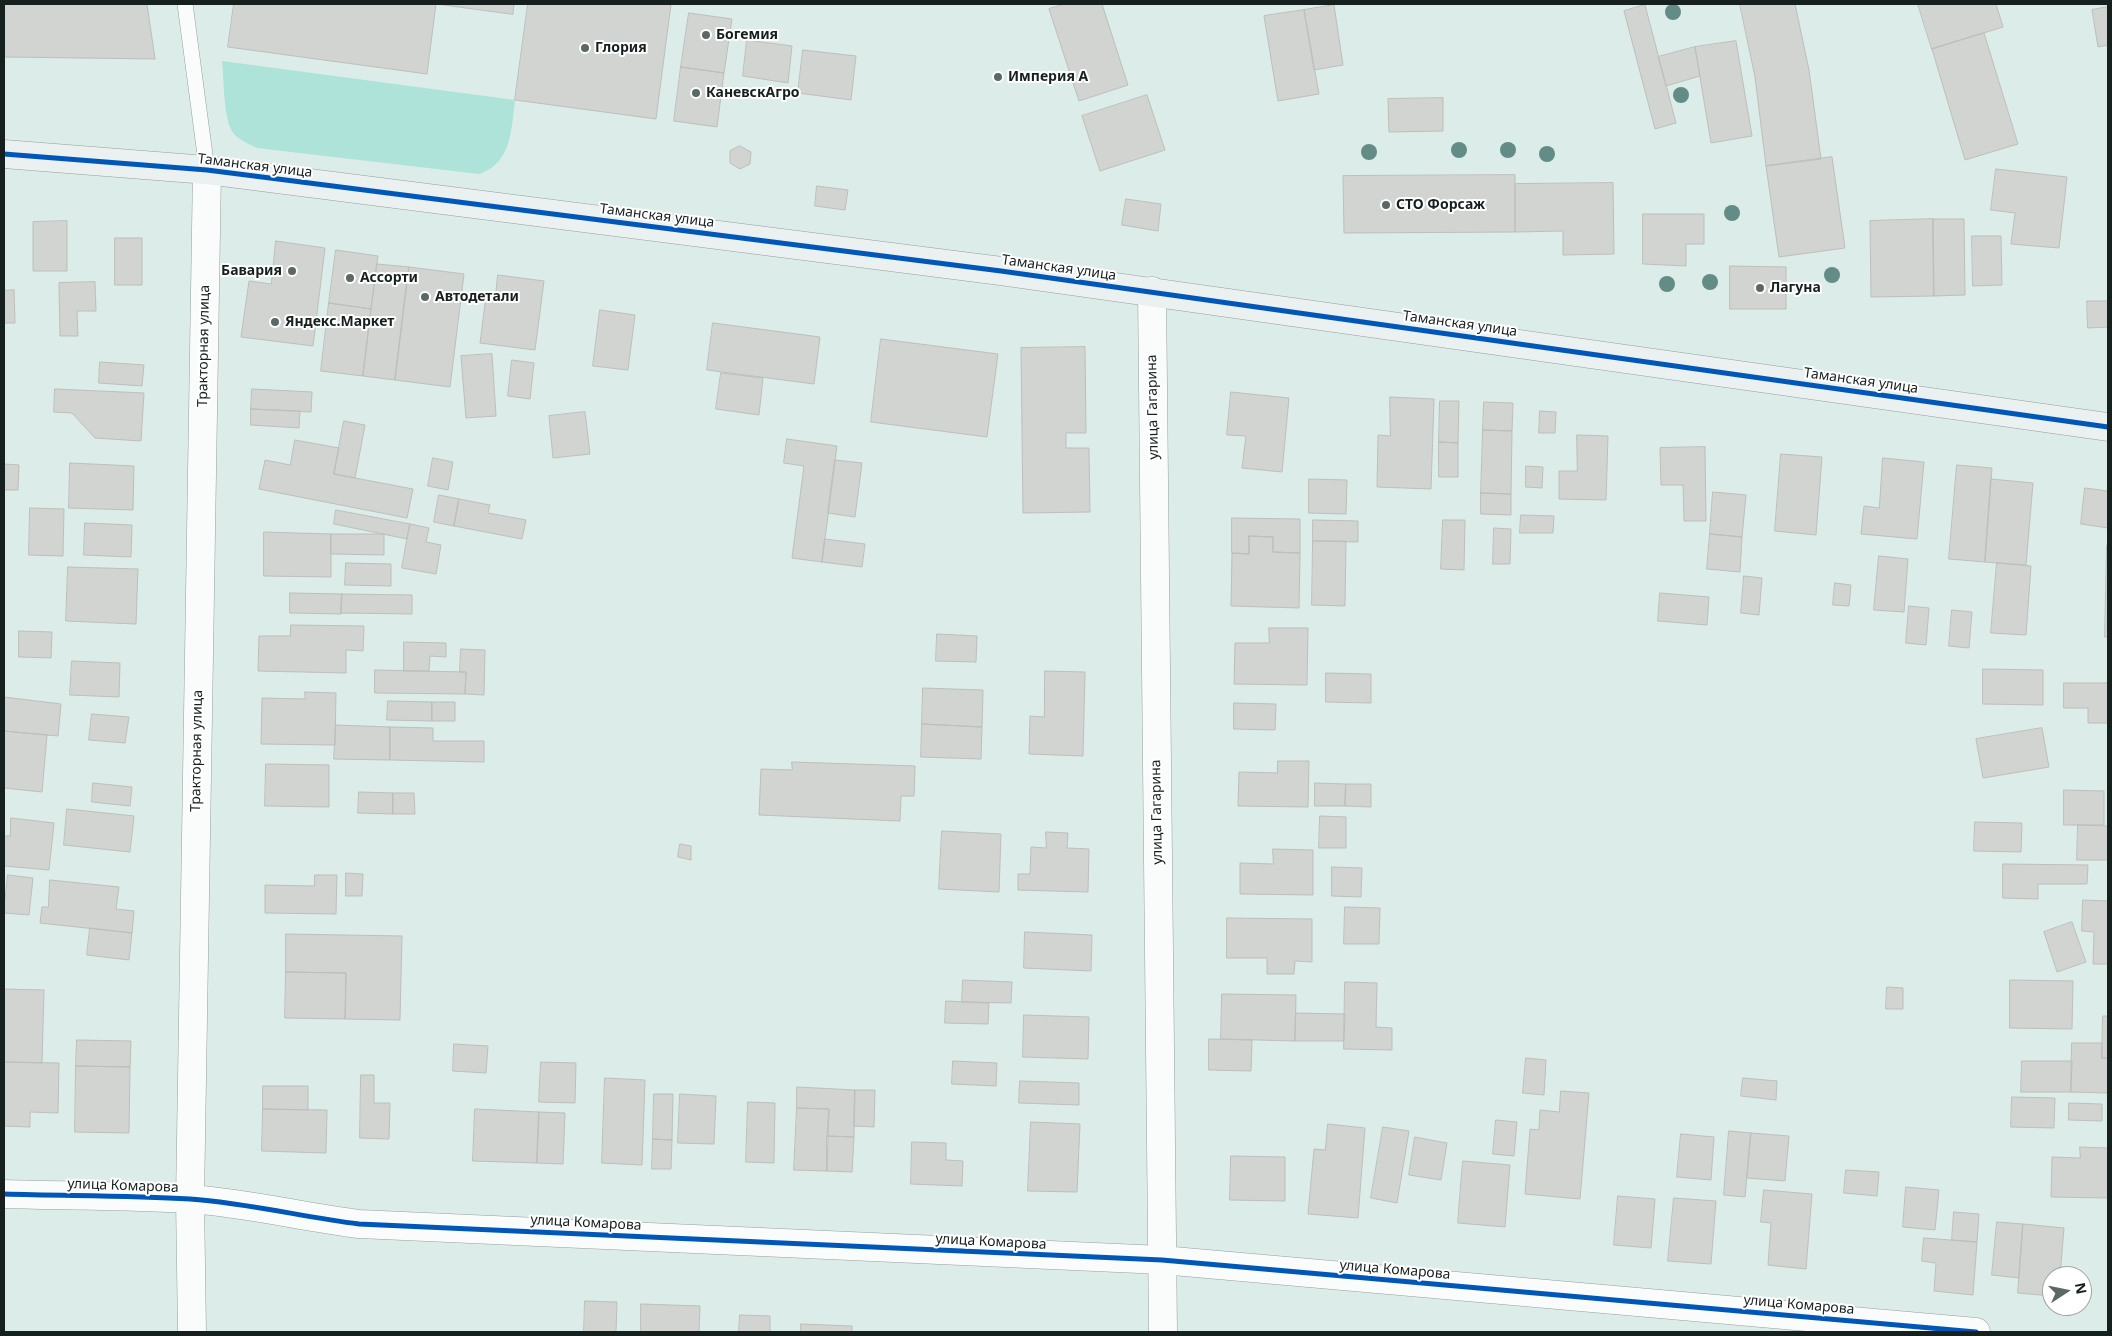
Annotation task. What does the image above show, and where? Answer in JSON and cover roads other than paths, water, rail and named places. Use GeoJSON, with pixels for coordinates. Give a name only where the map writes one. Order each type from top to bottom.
{"type":"FeatureCollection","features":[{"type":"Feature","properties":{"kind":"street","name":"Таманская улица"},"geometry":{"type":"LineString","coordinates":[[4,154],[207,170],[1152,291],[2108,428]]}},
{"type":"Feature","properties":{"kind":"street","name":"Тракторная улица"},"geometry":{"type":"LineString","coordinates":[[192,1332],[190,1199],[207,170]]}},
{"type":"Feature","properties":{"kind":"street","name":"улица Гагарина"},"geometry":{"type":"LineString","coordinates":[[1152,291],[1163,1332]]}},
{"type":"Feature","properties":{"kind":"street","name":"улица Комарова"},"geometry":{"type":"LineString","coordinates":[[4,1194],[190,1199],[254,1206],[296,1216],[359,1224],[1162,1260],[1976,1332]]}},
{"type":"Feature","properties":{"kind":"lane"},"geometry":{"type":"LineString","coordinates":[[185,4],[207,170]]}},
{"type":"Feature","properties":{"kind":"place","name":"Богемия"},"geometry":{"type":"Point","coordinates":[706,35]}},
{"type":"Feature","properties":{"kind":"place","name":"Глория"},"geometry":{"type":"Point","coordinates":[585,48]}},
{"type":"Feature","properties":{"kind":"place","name":"Империя А"},"geometry":{"type":"Point","coordinates":[998,77]}},
{"type":"Feature","properties":{"kind":"place","name":"КаневскАгро"},"geometry":{"type":"Point","coordinates":[696,93]}},
{"type":"Feature","properties":{"kind":"place","name":"СТО Форсаж"},"geometry":{"type":"Point","coordinates":[1386,205]}},
{"type":"Feature","properties":{"kind":"place","name":"Бавария"},"geometry":{"type":"Point","coordinates":[292,271]}},
{"type":"Feature","properties":{"kind":"place","name":"Ассорти"},"geometry":{"type":"Point","coordinates":[350,278]}},
{"type":"Feature","properties":{"kind":"place","name":"Лагуна"},"geometry":{"type":"Point","coordinates":[1760,288]}},
{"type":"Feature","properties":{"kind":"place","name":"Автодетали"},"geometry":{"type":"Point","coordinates":[425,297]}},
{"type":"Feature","properties":{"kind":"place","name":"Яндекс.Маркет"},"geometry":{"type":"Point","coordinates":[275,322]}}]}
